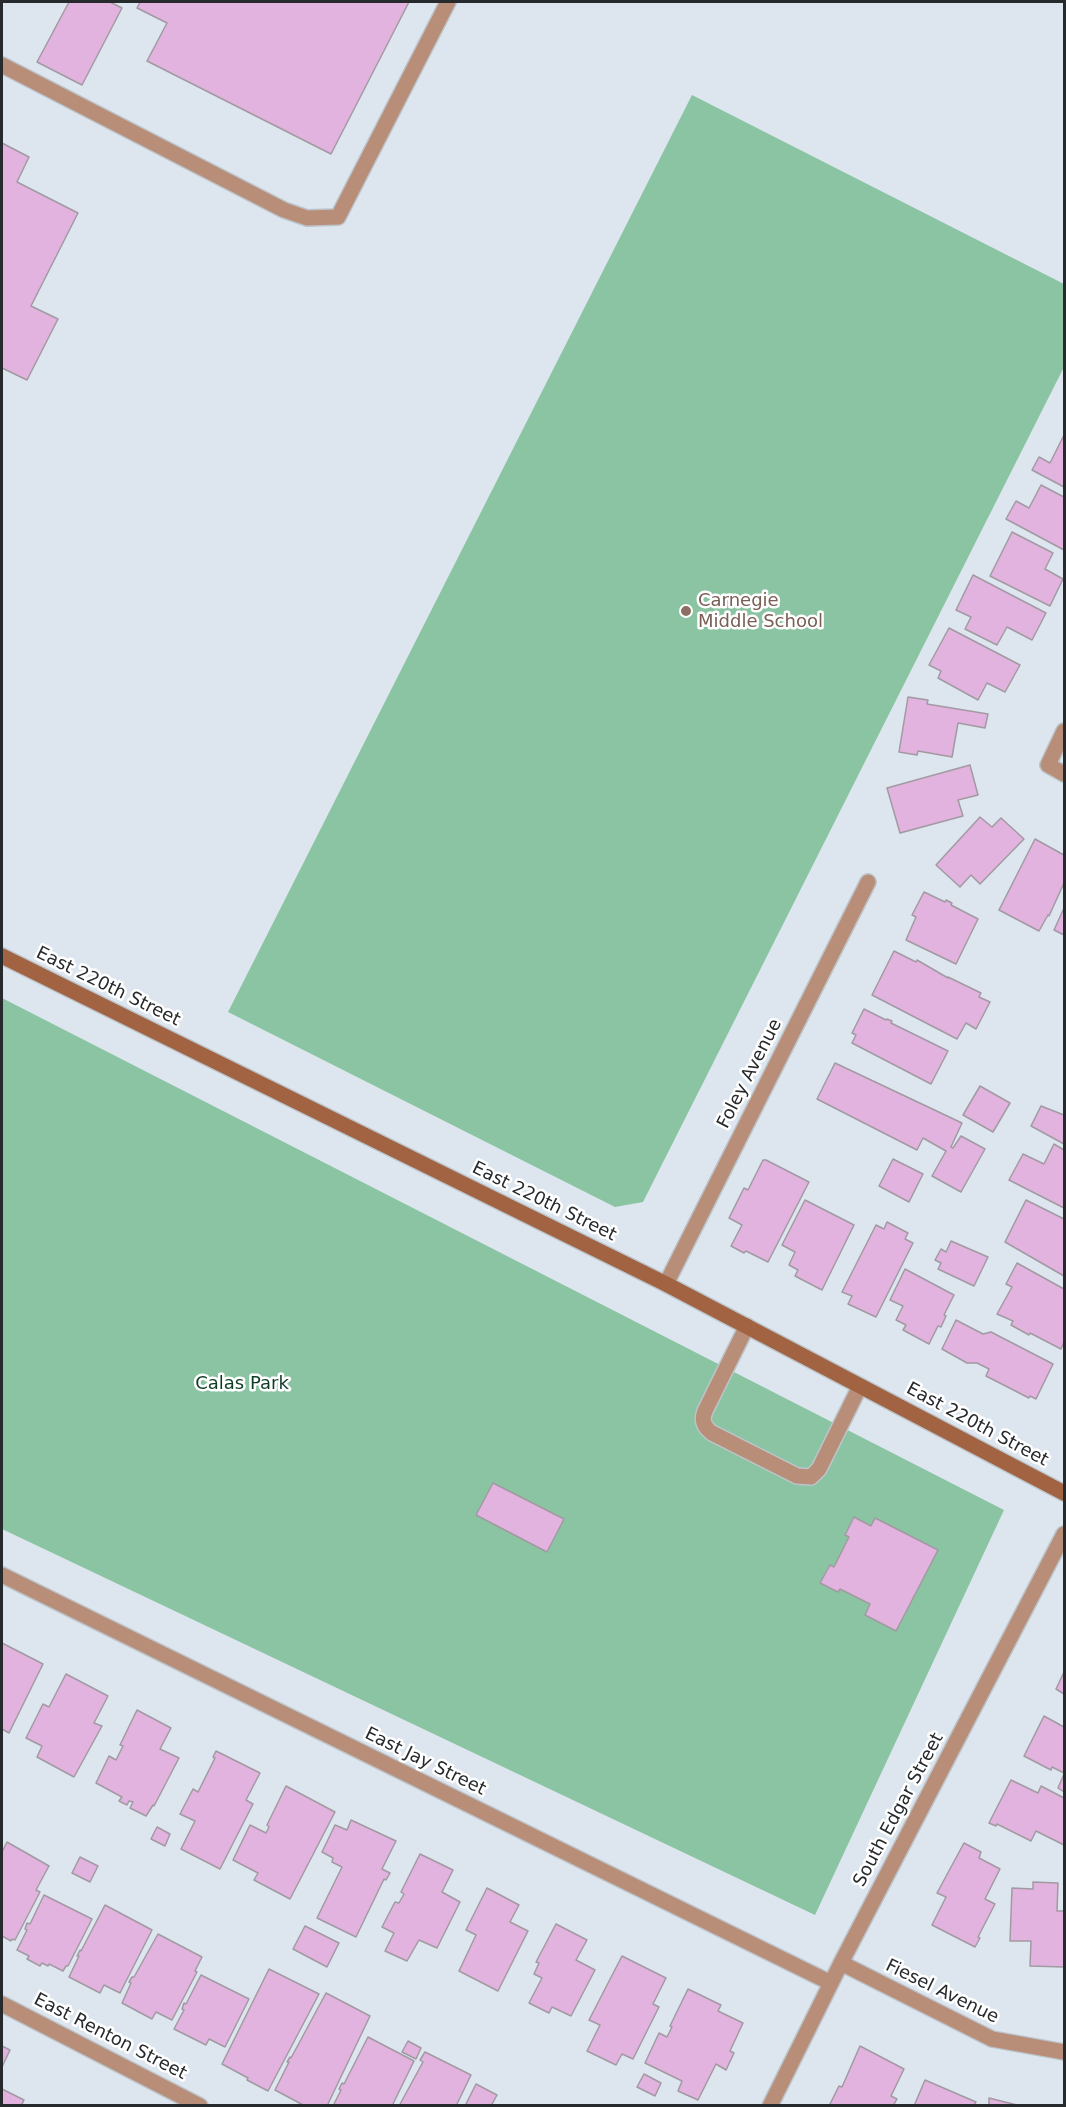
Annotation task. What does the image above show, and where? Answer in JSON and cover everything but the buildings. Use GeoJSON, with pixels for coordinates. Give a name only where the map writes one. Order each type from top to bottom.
{"type":"FeatureCollection","features":[{"type":"Feature","properties":{"kind":"street"},"geometry":{"type":"LineString","coordinates":[[2,65],[284,210],[308,218],[338,217],[448,2]]}},
{"type":"Feature","properties":{"kind":"street"},"geometry":{"type":"LineString","coordinates":[[1065,731],[1048,765],[1065,774]]}},
{"type":"Feature","properties":{"kind":"street","name":"Foley Avenue"},"geometry":{"type":"LineString","coordinates":[[666,1284],[868,882]]}},
{"type":"Feature","properties":{"kind":"street","name":"East 220th Street"},"geometry":{"type":"LineString","coordinates":[[2,956],[666,1284],[1065,1493]]}},
{"type":"Feature","properties":{"kind":"street"},"geometry":{"type":"LineString","coordinates":[[747,1326],[703,1416],[705,1428],[712,1433],[797,1476],[811,1477],[819,1469],[860,1386]]}},
{"type":"Feature","properties":{"kind":"street","name":"South Edgar Street"},"geometry":{"type":"LineString","coordinates":[[770,2106],[841,1963],[1065,1534]]}},
{"type":"Feature","properties":{"kind":"street","name":"East Jay Street"},"geometry":{"type":"LineString","coordinates":[[2,1575],[831,1983]]}},
{"type":"Feature","properties":{"kind":"street","name":"Fiesel Avenue"},"geometry":{"type":"LineString","coordinates":[[841,1963],[992,2040],[1065,2052]]}},
{"type":"Feature","properties":{"kind":"street","name":"East Renton Street"},"geometry":{"type":"LineString","coordinates":[[2,2004],[200,2106]]}},
{"type":"Feature","properties":{"kind":"green space","name":"Carnegie Middle School"},"geometry":{"type":"Polygon","coordinates":[[[692,95],[1064,284],[1064,367],[643,1202],[615,1207],[228,1012],[692,95]]]}},
{"type":"Feature","properties":{"kind":"green space","name":"Calas Park"},"geometry":{"type":"Polygon","coordinates":[[[2,998],[1004,1510],[815,1915],[2,1529],[2,998]]]}},
{"type":"Feature","properties":{"kind":"place","name":"Carnegie Middle School"},"geometry":{"type":"Point","coordinates":[686,611]}}]}
